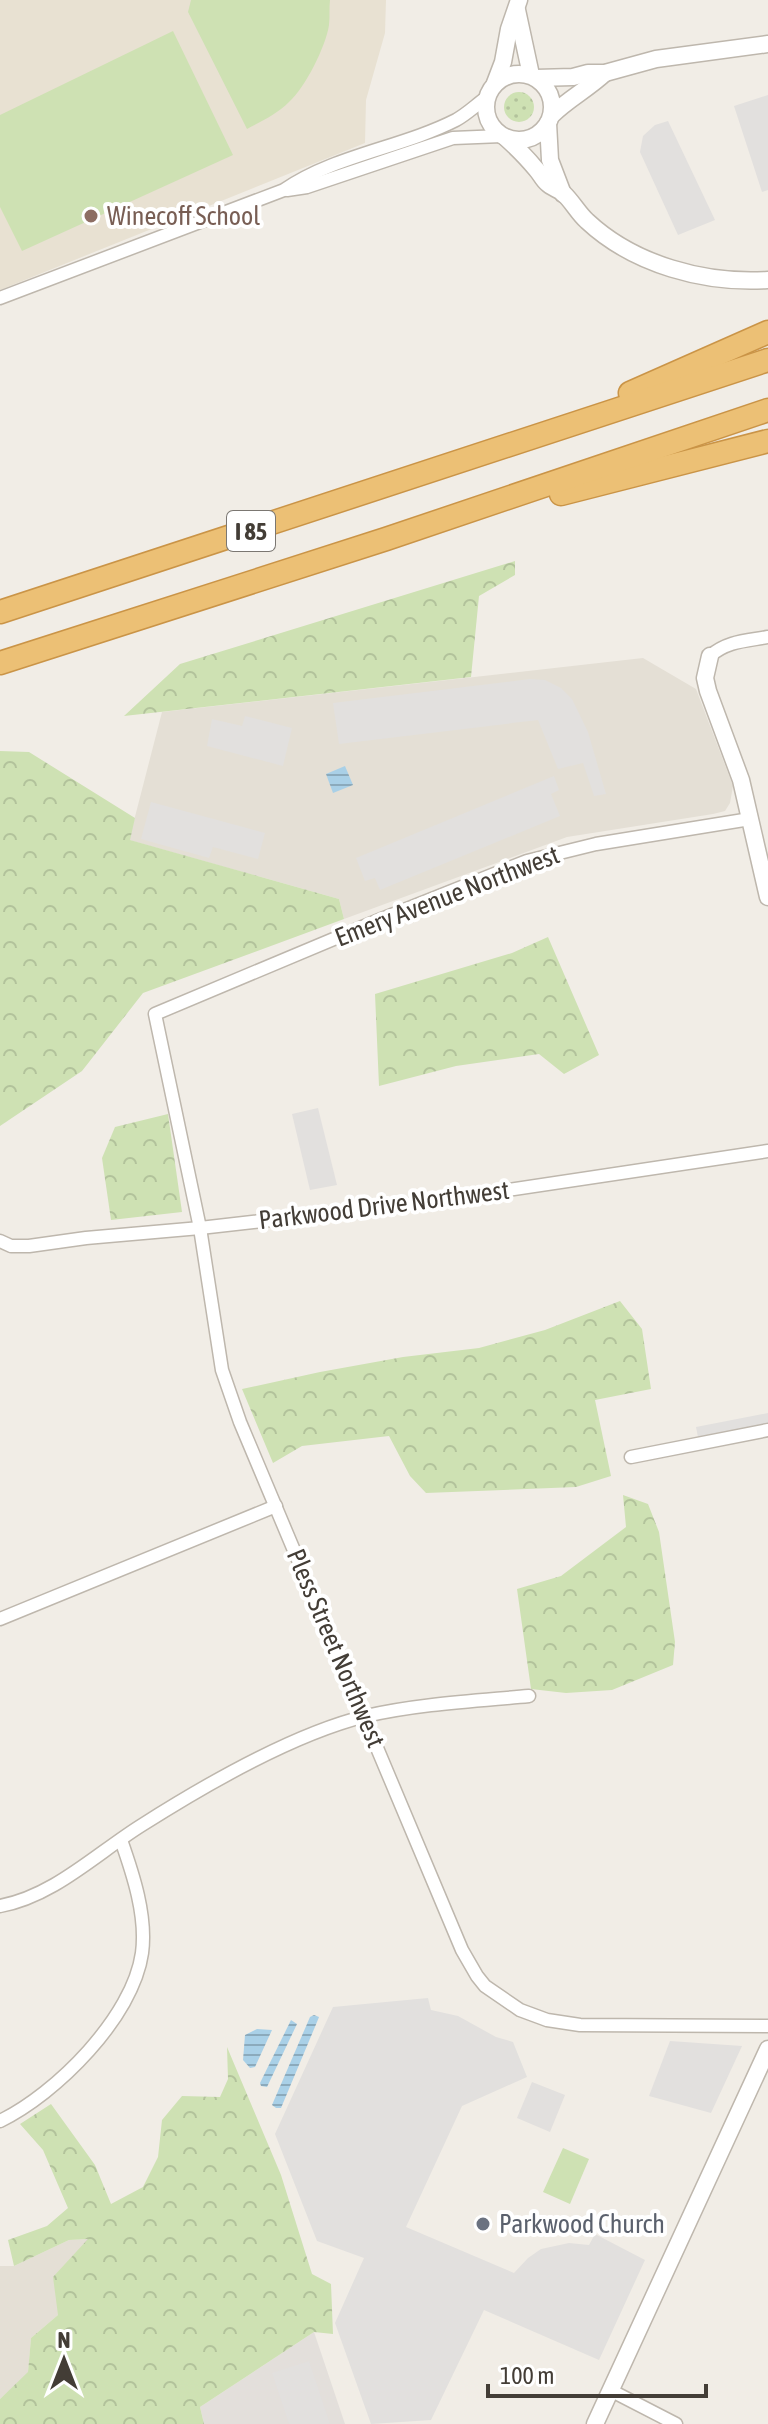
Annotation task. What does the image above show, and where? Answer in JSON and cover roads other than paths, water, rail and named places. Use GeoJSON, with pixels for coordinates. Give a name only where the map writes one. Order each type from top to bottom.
{"type":"FeatureCollection","features":[{"type":"Feature","properties":{"kind":"highway"},"geometry":{"type":"LineString","coordinates":[[502,449],[768,332]]}},
{"type":"Feature","properties":{"kind":"highway","name":"I 85"},"geometry":{"type":"LineString","coordinates":[[0,612],[768,360]]}},
{"type":"Feature","properties":{"kind":"highway","name":"I 85"},"geometry":{"type":"LineString","coordinates":[[0,663],[386,539],[768,410]]}},
{"type":"Feature","properties":{"kind":"highway"},"geometry":{"type":"LineString","coordinates":[[386,539],[768,441]]}},
{"type":"Feature","properties":{"kind":"street"},"geometry":{"type":"LineString","coordinates":[[518,5],[534,76],[552,98],[550,160],[563,194]]}},
{"type":"Feature","properties":{"kind":"street"},"geometry":{"type":"LineString","coordinates":[[518,5],[509,29],[503,62],[491,90],[486,115],[490,124],[547,183],[563,194],[586,220],[612,241],[673,269],[743,282],[768,280]]}},
{"type":"Feature","properties":{"kind":"street"},"geometry":{"type":"LineString","coordinates":[[284,190],[304,176],[458,119],[508,75],[573,77],[605,73],[656,59],[768,44]]}},
{"type":"Feature","properties":{"kind":"street"},"geometry":{"type":"LineString","coordinates":[[0,298],[284,190],[307,187],[453,138],[530,138],[543,130],[563,104],[593,85],[605,73]]}},
{"type":"Feature","properties":{"kind":"street"},"geometry":{"type":"LineString","coordinates":[[768,637],[720,647],[710,656],[705,678],[741,780],[768,897]]}},
{"type":"Feature","properties":{"kind":"street","name":"Emery Avenue Northwest"},"geometry":{"type":"LineString","coordinates":[[155,1014],[527,861],[596,844],[750,819]]}},
{"type":"Feature","properties":{"kind":"street","name":"Pless Street Northwest"},"geometry":{"type":"LineString","coordinates":[[155,1014],[200,1228],[222,1370],[240,1422],[462,1950],[480,1980],[507,2003],[547,2020],[580,2025],[768,2026]]}},
{"type":"Feature","properties":{"kind":"street","name":"Parkwood Drive Northwest"},"geometry":{"type":"LineString","coordinates":[[0,1241],[11,1246],[29,1246],[428,1202],[768,1151]]}},
{"type":"Feature","properties":{"kind":"street"},"geometry":{"type":"LineString","coordinates":[[631,1457],[768,1430]]}},
{"type":"Feature","properties":{"kind":"street"},"geometry":{"type":"LineString","coordinates":[[0,1619],[276,1506]]}},
{"type":"Feature","properties":{"kind":"street"},"geometry":{"type":"LineString","coordinates":[[0,1906],[43,1890],[86,1865],[140,1826],[245,1765],[313,1734],[366,1716],[529,1696]]}},
{"type":"Feature","properties":{"kind":"street"},"geometry":{"type":"LineString","coordinates":[[0,2121],[49,2088],[82,2058],[105,2032],[136,1978],[142,1952],[140,1911],[121,1840]]}},
{"type":"Feature","properties":{"kind":"street"},"geometry":{"type":"LineString","coordinates":[[595,2424],[768,2049]]}},
{"type":"Feature","properties":{"kind":"street"},"geometry":{"type":"LineString","coordinates":[[610,2390],[676,2424]]}},
{"type":"Feature","properties":{"kind":"water"},"geometry":{"type":"Polygon","coordinates":[[[345,766],[353,785],[333,793],[326,774],[345,766]]]}},
{"type":"Feature","properties":{"kind":"water"},"geometry":{"type":"Polygon","coordinates":[[[310,2017],[319,2017],[317,2022],[281,2108],[276,2108],[272,2105],[310,2017]]]}},
{"type":"Feature","properties":{"kind":"water"},"geometry":{"type":"Polygon","coordinates":[[[291,2020],[297,2024],[267,2087],[261,2086],[260,2083],[291,2020]]]}},
{"type":"Feature","properties":{"kind":"water"},"geometry":{"type":"Polygon","coordinates":[[[257,2029],[272,2030],[255,2067],[250,2068],[243,2060],[245,2035],[257,2029]]]}},
{"type":"Feature","properties":{"kind":"place","name":"Winecoff School"},"geometry":{"type":"Point","coordinates":[91,216]}},
{"type":"Feature","properties":{"kind":"place","name":"Parkwood Church"},"geometry":{"type":"Point","coordinates":[483,2224]}}]}
